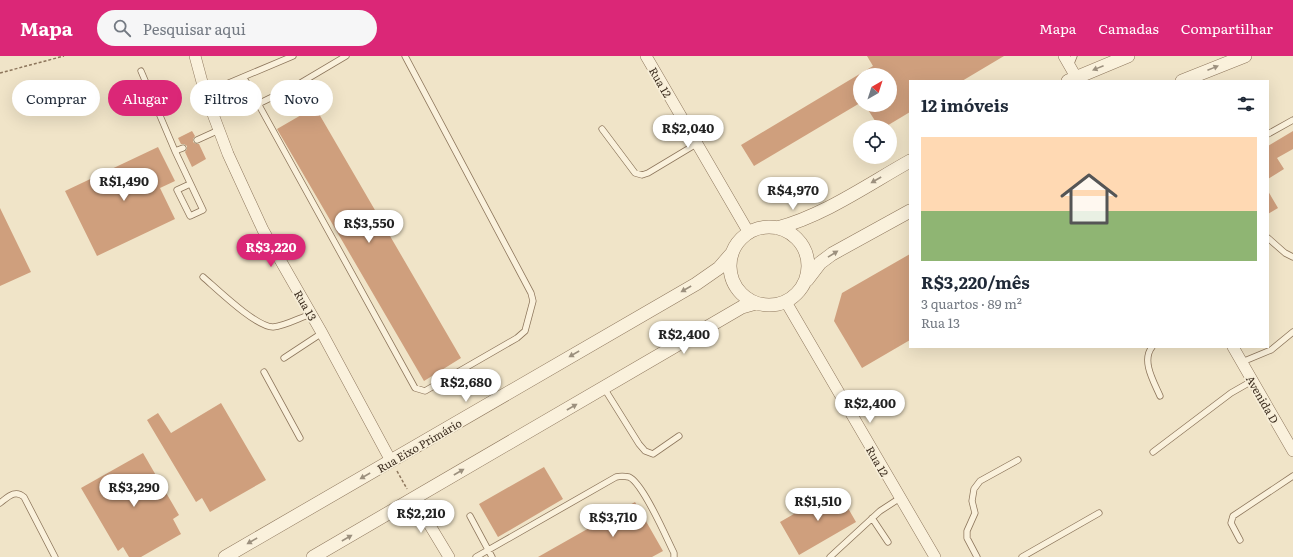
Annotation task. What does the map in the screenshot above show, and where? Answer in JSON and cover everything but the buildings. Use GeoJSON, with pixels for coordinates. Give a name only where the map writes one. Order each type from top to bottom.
{"type":"FeatureCollection","features":[{"type":"Feature","properties":{"kind":"street","name":"Rua 13"},"geometry":{"type":"LineString","coordinates":[[195,56],[202,80]]}},
{"type":"Feature","properties":{"kind":"street","name":"Rua 12"},"geometry":{"type":"LineString","coordinates":[[646,56],[749,233]]}},
{"type":"Feature","properties":{"kind":"street"},"geometry":{"type":"LineString","coordinates":[[1064,56],[1072,70],[1128,56]]}},
{"type":"Feature","properties":{"kind":"street"},"geometry":{"type":"LineString","coordinates":[[1185,80],[1245,56]]}},
{"type":"Feature","properties":{"kind":"street","name":"Rua 13"},"geometry":{"type":"LineString","coordinates":[[214,116],[228,154],[263,230],[322,333],[391,461]]}},
{"type":"Feature","properties":{"kind":"street"},"geometry":{"type":"LineString","coordinates":[[777,228],[797,223],[816,214],[909,162]]}},
{"type":"Feature","properties":{"kind":"street"},"geometry":{"type":"LineString","coordinates":[[313,557],[742,307],[756,304],[771,305],[786,302],[798,294],[805,282],[820,263],[832,254],[909,212]]}},
{"type":"Feature","properties":{"kind":"street"},"geometry":{"type":"LineString","coordinates":[[756,304],[745,298],[731,277],[730,265],[732,253],[736,245],[749,233],[767,227],[777,228],[788,232],[797,239],[804,248],[808,259],[808,270],[805,282]]}},
{"type":"Feature","properties":{"kind":"street","name":"Rua Eixo Primário"},"geometry":{"type":"LineString","coordinates":[[225,557],[696,284],[719,268],[732,253]]}},
{"type":"Feature","properties":{"kind":"street","name":"Rua 12"},"geometry":{"type":"LineString","coordinates":[[786,302],[935,557]]}},
{"type":"Feature","properties":{"kind":"street","name":"Avenida D"},"geometry":{"type":"LineString","coordinates":[[1235,348],[1293,451]]}},
{"type":"Feature","properties":{"kind":"street"},"geometry":{"type":"LineString","coordinates":[[414,499],[448,557]]}},
{"type":"Feature","properties":{"kind":"lane"},"geometry":{"type":"LineString","coordinates":[[238,80],[293,56]]}},
{"type":"Feature","properties":{"kind":"lane"},"geometry":{"type":"LineString","coordinates":[[262,102],[297,85],[346,56]]}},
{"type":"Feature","properties":{"kind":"lane"},"geometry":{"type":"LineString","coordinates":[[262,111],[415,388],[425,392],[525,332],[532,301],[530,293],[405,56]]}},
{"type":"Feature","properties":{"kind":"lane"},"geometry":{"type":"LineString","coordinates":[[141,71],[175,151],[203,210],[190,216],[177,190],[190,184]]}},
{"type":"Feature","properties":{"kind":"lane"},"geometry":{"type":"LineString","coordinates":[[1269,133],[1293,120]]}},
{"type":"Feature","properties":{"kind":"lane"},"geometry":{"type":"LineString","coordinates":[[602,129],[638,175],[648,173],[698,143]]}},
{"type":"Feature","properties":{"kind":"lane"},"geometry":{"type":"LineString","coordinates":[[197,140],[219,130]]}},
{"type":"Feature","properties":{"kind":"lane"},"geometry":{"type":"LineString","coordinates":[[175,151],[183,148]]}},
{"type":"Feature","properties":{"kind":"lane"},"geometry":{"type":"LineString","coordinates":[[1269,239],[1285,253],[1293,257]]}},
{"type":"Feature","properties":{"kind":"lane"},"geometry":{"type":"LineString","coordinates":[[203,277],[262,324],[271,327],[279,326],[311,314]]}},
{"type":"Feature","properties":{"kind":"lane"},"geometry":{"type":"LineString","coordinates":[[1242,362],[1271,350],[1293,332]]}},
{"type":"Feature","properties":{"kind":"lane"},"geometry":{"type":"LineString","coordinates":[[284,358],[322,333]]}},
{"type":"Feature","properties":{"kind":"lane"},"geometry":{"type":"LineString","coordinates":[[1152,348],[1147,357],[1148,365],[1160,396]]}},
{"type":"Feature","properties":{"kind":"lane"},"geometry":{"type":"LineString","coordinates":[[264,372],[300,438]]}},
{"type":"Feature","properties":{"kind":"lane"},"geometry":{"type":"LineString","coordinates":[[1153,452],[1231,393],[1252,380]]}},
{"type":"Feature","properties":{"kind":"lane"},"geometry":{"type":"LineString","coordinates":[[604,388],[639,444],[646,451],[653,454],[679,436]]}},
{"type":"Feature","properties":{"kind":"lane"},"geometry":{"type":"LineString","coordinates":[[977,557],[967,538],[967,531],[975,513],[972,501],[974,489],[980,480],[1018,460]]}},
{"type":"Feature","properties":{"kind":"lane"},"geometry":{"type":"LineString","coordinates":[[476,557],[616,477],[623,476],[630,478],[644,494],[674,553],[674,557]]}},
{"type":"Feature","properties":{"kind":"lane"},"geometry":{"type":"LineString","coordinates":[[1240,540],[1231,523],[1233,516],[1293,476]]}},
{"type":"Feature","properties":{"kind":"lane"},"geometry":{"type":"LineString","coordinates":[[0,503],[15,493],[18,493],[24,497],[54,557]]}},
{"type":"Feature","properties":{"kind":"lane"},"geometry":{"type":"LineString","coordinates":[[830,557],[880,510],[900,498]]}},
{"type":"Feature","properties":{"kind":"lane"},"geometry":{"type":"LineString","coordinates":[[1022,557],[1099,513]]}},
{"type":"Feature","properties":{"kind":"lane"},"geometry":{"type":"LineString","coordinates":[[470,516],[492,557]]}},
{"type":"Feature","properties":{"kind":"lane"},"geometry":{"type":"LineString","coordinates":[[872,518],[888,542]]}},
{"type":"Feature","properties":{"kind":"path"},"geometry":{"type":"LineString","coordinates":[[0,73],[64,56]]}},
{"type":"Feature","properties":{"kind":"path"},"geometry":{"type":"LineString","coordinates":[[391,461],[414,499]]}}]}
